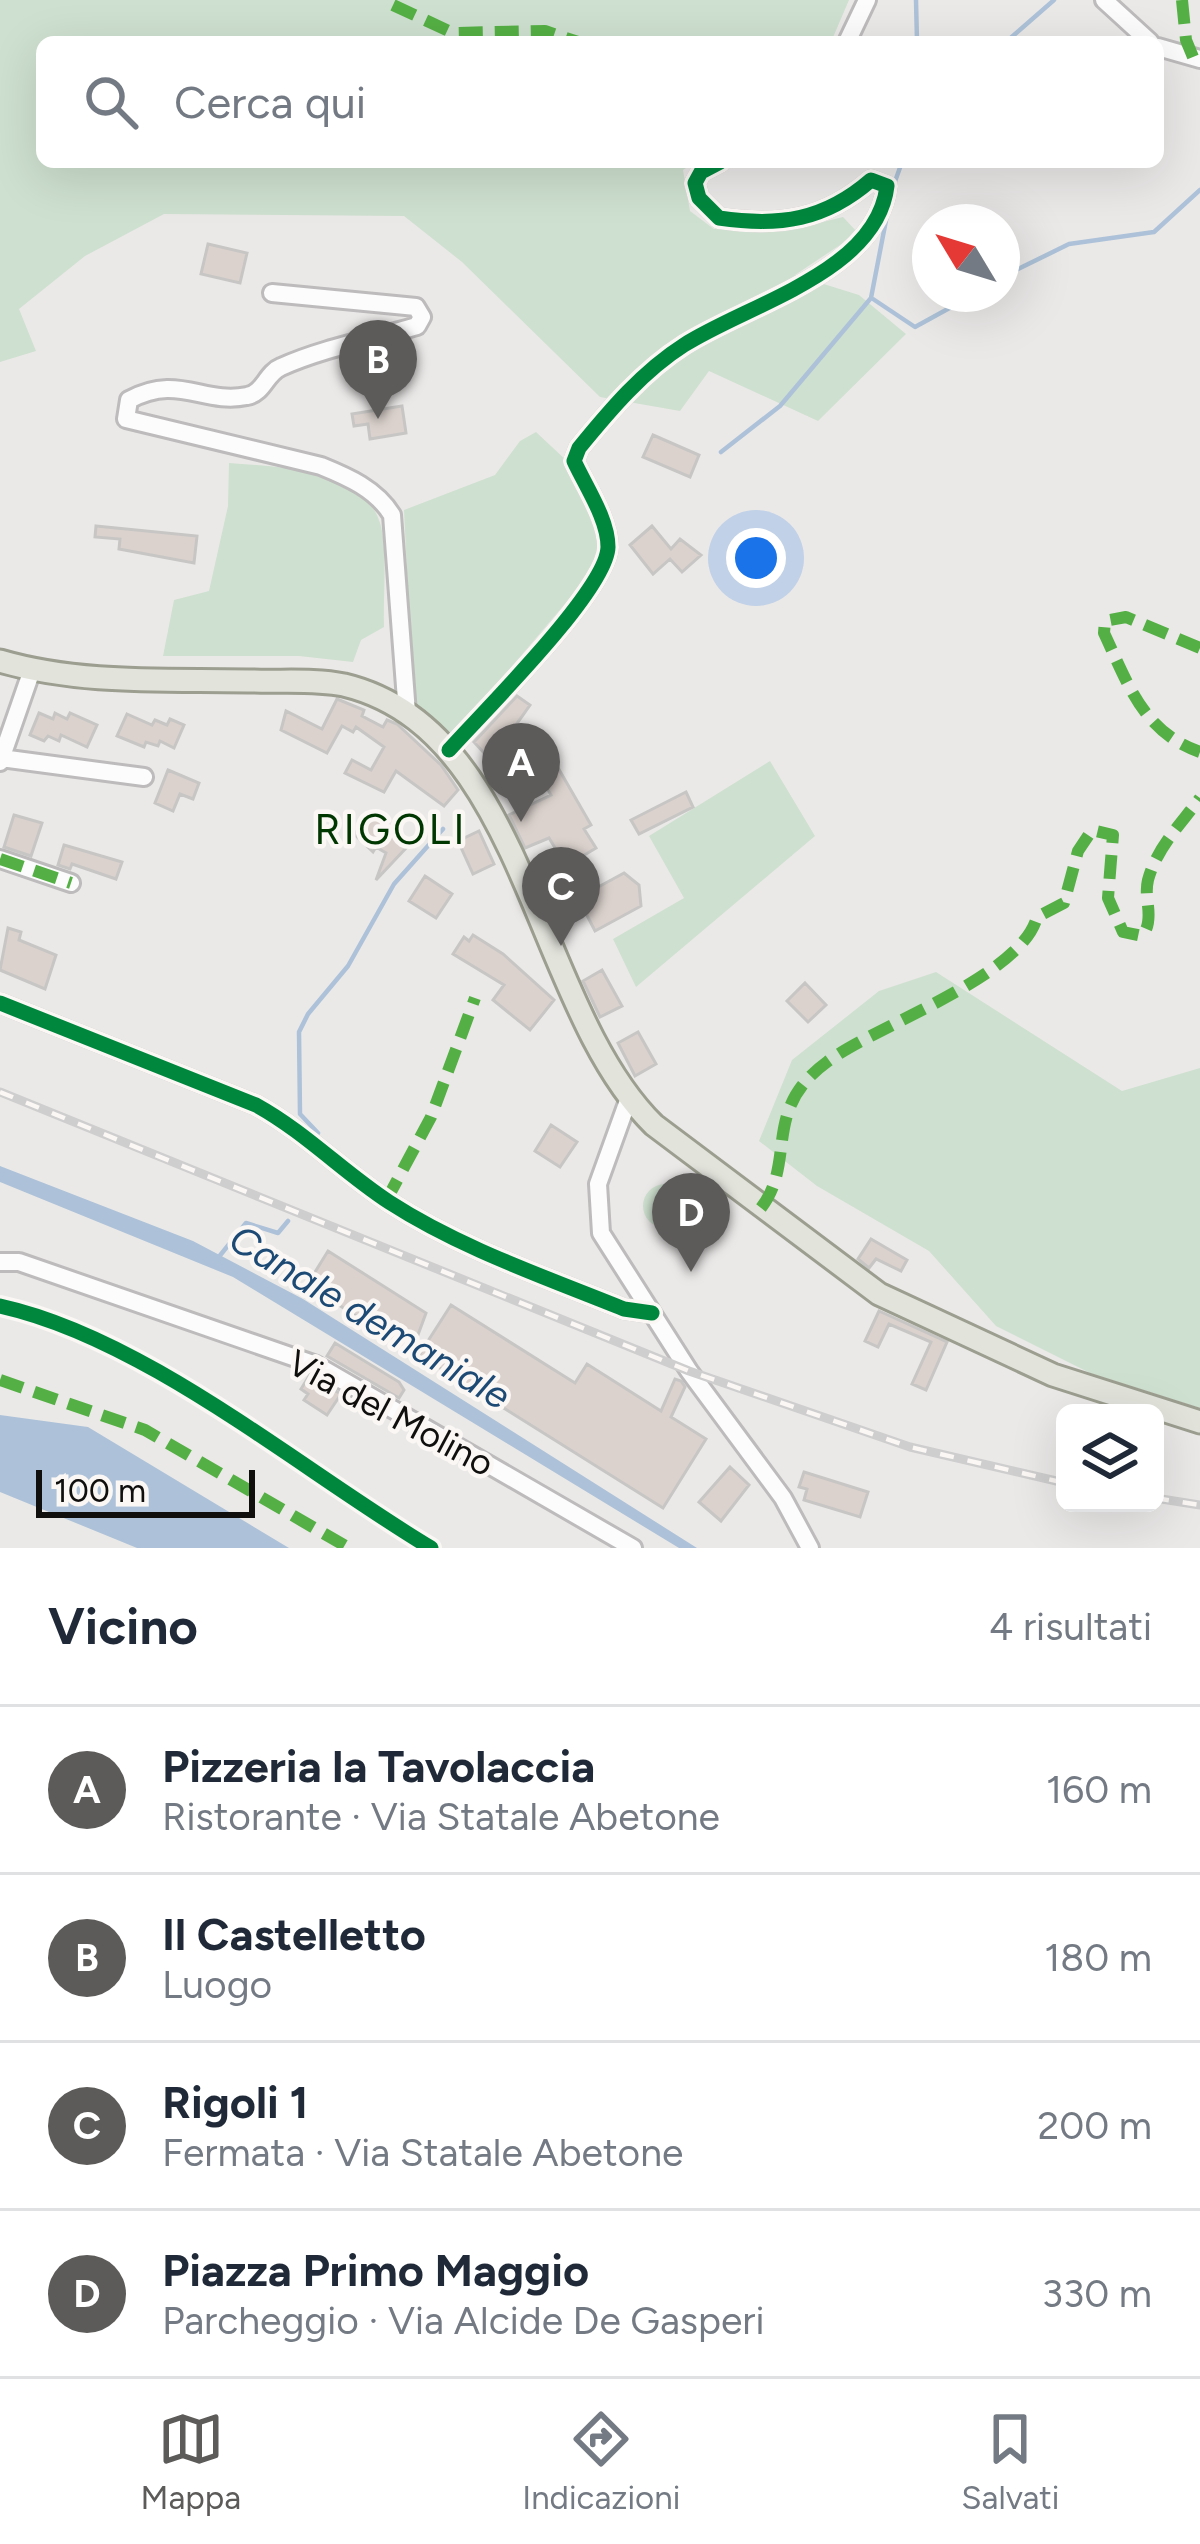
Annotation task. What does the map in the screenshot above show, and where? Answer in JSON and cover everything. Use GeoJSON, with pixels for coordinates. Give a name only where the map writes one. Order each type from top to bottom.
{"type":"FeatureCollection","features":[{"type":"Feature","properties":{"kind":"main road"},"geometry":{"type":"LineString","coordinates":[[0,661],[86,677],[320,682],[357,689],[407,713],[449,750],[488,802],[553,958],[628,1098],[691,1155],[879,1294],[1053,1375],[1200,1422]]}},
{"type":"Feature","properties":{"kind":"street"},"geometry":{"type":"LineString","coordinates":[[850,36],[867,0]]}},
{"type":"Feature","properties":{"kind":"street"},"geometry":{"type":"LineString","coordinates":[[1104,0],[1143,36]]}},
{"type":"Feature","properties":{"kind":"street"},"geometry":{"type":"LineString","coordinates":[[1164,49],[1200,59]]}},
{"type":"Feature","properties":{"kind":"street"},"geometry":{"type":"LineString","coordinates":[[449,750],[547,641],[607,560],[603,526],[574,461],[579,448],[684,344],[791,290],[843,257],[872,230],[883,212],[887,186],[871,180],[842,206],[803,219],[719,218],[699,199],[695,183],[713,168]]}},
{"type":"Feature","properties":{"kind":"street"},"geometry":{"type":"LineString","coordinates":[[272,293],[416,307],[422,317],[417,326],[281,367],[258,392],[244,397],[162,386],[144,392],[129,400],[126,418],[321,466],[351,478],[386,506],[392,515],[407,713]]}},
{"type":"Feature","properties":{"kind":"street"},"geometry":{"type":"LineString","coordinates":[[32,670],[1,760],[144,777]]}},
{"type":"Feature","properties":{"kind":"street"},"geometry":{"type":"LineString","coordinates":[[0,859],[71,884]]}},
{"type":"Feature","properties":{"kind":"street"},"geometry":{"type":"LineString","coordinates":[[0,1003],[256,1105],[290,1124],[386,1201],[434,1228],[623,1309],[652,1313]]}},
{"type":"Feature","properties":{"kind":"street"},"geometry":{"type":"LineString","coordinates":[[628,1098],[603,1166],[596,1209],[601,1233],[783,1498],[810,1548]]}},
{"type":"Feature","properties":{"kind":"street","name":"Via del Molino"},"geometry":{"type":"LineString","coordinates":[[6,1259],[316,1365],[633,1548]]}},
{"type":"Feature","properties":{"kind":"green space"},"geometry":{"type":"Polygon","coordinates":[[[0,0],[849,0],[834,36],[36,36],[36,168],[686,168],[690,211],[714,229],[786,231],[843,217],[858,233],[795,275],[859,295],[906,334],[818,421],[709,371],[680,411],[600,397],[462,262],[404,216],[164,214],[85,256],[19,309],[36,351],[0,362],[0,0]]]}},
{"type":"Feature","properties":{"kind":"green space"},"geometry":{"type":"Polygon","coordinates":[[[536,432],[567,461],[602,535],[592,572],[452,737],[417,709],[413,697],[404,510],[495,475],[520,441],[536,432]]]}},
{"type":"Feature","properties":{"kind":"green space"},"geometry":{"type":"Polygon","coordinates":[[[229,463],[320,475],[360,494],[374,510],[382,531],[384,627],[361,640],[353,662],[299,656],[163,656],[174,600],[209,591],[228,506],[229,463]]]}},
{"type":"Feature","properties":{"kind":"green space"},"geometry":{"type":"Polygon","coordinates":[[[770,761],[815,836],[636,987],[613,939],[684,898],[649,836],[770,761]]]}},
{"type":"Feature","properties":{"kind":"green space"},"geometry":{"type":"Polygon","coordinates":[[[936,972],[1122,1091],[1200,1068],[1200,1408],[1090,1373],[996,1326],[929,1251],[817,1186],[759,1141],[792,1060],[879,991],[936,972]]]}},
{"type":"Feature","properties":{"kind":"green space"},"geometry":{"type":"Polygon","coordinates":[[[665,1184],[681,1190],[687,1206],[681,1222],[665,1228],[649,1222],[643,1206],[649,1190],[665,1184]]]}},
{"type":"Feature","properties":{"kind":"water"},"geometry":{"type":"Polygon","coordinates":[[[0,1166],[193,1241],[303,1299],[697,1548],[679,1548],[233,1277],[0,1182],[0,1166]]]}},
{"type":"Feature","properties":{"kind":"water"},"geometry":{"type":"Polygon","coordinates":[[[0,1415],[88,1427],[289,1548],[137,1548],[0,1492],[0,1415]]]}},
{"type":"Feature","properties":{"kind":"building"},"geometry":{"type":"Polygon","coordinates":[[[208,244],[247,253],[240,283],[201,274],[208,244]]]}},
{"type":"Feature","properties":{"kind":"building"},"geometry":{"type":"Polygon","coordinates":[[[402,406],[406,433],[370,439],[368,424],[354,426],[352,414],[402,406]]]}},
{"type":"Feature","properties":{"kind":"building"},"geometry":{"type":"Polygon","coordinates":[[[653,435],[699,455],[690,477],[643,457],[653,435]]]}},
{"type":"Feature","properties":{"kind":"building"},"geometry":{"type":"Polygon","coordinates":[[[96,526],[197,536],[194,563],[119,549],[120,539],[95,537],[96,526]]]}},
{"type":"Feature","properties":{"kind":"building"},"geometry":{"type":"Polygon","coordinates":[[[652,526],[671,549],[680,539],[701,555],[682,572],[670,559],[653,574],[630,545],[652,526]]]}},
{"type":"Feature","properties":{"kind":"building"},"geometry":{"type":"Polygon","coordinates":[[[517,696],[530,705],[494,756],[484,753],[474,742],[517,696]]]}},
{"type":"Feature","properties":{"kind":"building"},"geometry":{"type":"Polygon","coordinates":[[[337,699],[364,710],[362,716],[383,727],[387,720],[397,724],[441,765],[458,790],[444,806],[396,771],[384,792],[345,773],[352,760],[371,770],[384,747],[356,727],[353,732],[342,726],[327,753],[281,730],[286,711],[322,729],[337,699]]]}},
{"type":"Feature","properties":{"kind":"building"},"geometry":{"type":"Polygon","coordinates":[[[39,713],[67,719],[70,713],[97,725],[87,747],[61,735],[59,741],[48,736],[44,741],[30,735],[39,713]]]}},
{"type":"Feature","properties":{"kind":"building"},"geometry":{"type":"Polygon","coordinates":[[[127,714],[152,725],[155,720],[167,725],[170,719],[184,725],[174,748],[160,741],[158,746],[146,742],[144,747],[117,736],[127,714]]]}},
{"type":"Feature","properties":{"kind":"building"},"geometry":{"type":"Polygon","coordinates":[[[538,733],[591,825],[584,829],[596,848],[566,866],[549,838],[525,848],[509,815],[551,795],[522,746],[538,733]]]}},
{"type":"Feature","properties":{"kind":"building"},"geometry":{"type":"Polygon","coordinates":[[[168,770],[199,783],[193,799],[180,794],[173,811],[155,803],[168,770]]]}},
{"type":"Feature","properties":{"kind":"building"},"geometry":{"type":"Polygon","coordinates":[[[686,792],[693,807],[639,834],[631,820],[686,792]]]}},
{"type":"Feature","properties":{"kind":"building"},"geometry":{"type":"Polygon","coordinates":[[[373,814],[407,847],[376,880],[386,853],[376,847],[373,852],[354,834],[373,814]]]}},
{"type":"Feature","properties":{"kind":"building"},"geometry":{"type":"Polygon","coordinates":[[[14,815],[42,823],[31,856],[4,847],[14,815]]]}},
{"type":"Feature","properties":{"kind":"building"},"geometry":{"type":"Polygon","coordinates":[[[479,831],[494,864],[473,874],[458,841],[479,831]]]}},
{"type":"Feature","properties":{"kind":"building"},"geometry":{"type":"Polygon","coordinates":[[[64,845],[122,862],[116,879],[72,864],[70,869],[58,865],[64,845]]]}},
{"type":"Feature","properties":{"kind":"building"},"geometry":{"type":"Polygon","coordinates":[[[624,873],[639,885],[641,906],[595,931],[578,898],[624,873]]]}},
{"type":"Feature","properties":{"kind":"building"},"geometry":{"type":"Polygon","coordinates":[[[425,876],[452,894],[436,918],[409,901],[425,876]]]}},
{"type":"Feature","properties":{"kind":"building"},"geometry":{"type":"Polygon","coordinates":[[[8,928],[21,932],[19,940],[56,955],[45,989],[0,970],[8,928]]]}},
{"type":"Feature","properties":{"kind":"building"},"geometry":{"type":"Polygon","coordinates":[[[473,935],[503,954],[554,1000],[530,1030],[493,1000],[504,985],[453,954],[464,937],[469,941],[473,935]]]}},
{"type":"Feature","properties":{"kind":"building"},"geometry":{"type":"Polygon","coordinates":[[[602,970],[622,1006],[600,1017],[583,981],[602,970]]]}},
{"type":"Feature","properties":{"kind":"building"},"geometry":{"type":"Polygon","coordinates":[[[805,983],[826,1005],[808,1022],[787,1001],[805,983]]]}},
{"type":"Feature","properties":{"kind":"building"},"geometry":{"type":"Polygon","coordinates":[[[638,1032],[656,1064],[635,1076],[618,1043],[638,1032]]]}},
{"type":"Feature","properties":{"kind":"building"},"geometry":{"type":"Polygon","coordinates":[[[551,1125],[577,1142],[560,1167],[535,1151],[551,1125]]]}},
{"type":"Feature","properties":{"kind":"building"},"geometry":{"type":"Polygon","coordinates":[[[871,1239],[907,1260],[901,1271],[876,1259],[869,1268],[858,1259],[871,1239]]]}},
{"type":"Feature","properties":{"kind":"building"},"geometry":{"type":"Polygon","coordinates":[[[328,1251],[426,1313],[412,1351],[307,1285],[328,1251]]]}},
{"type":"Feature","properties":{"kind":"building"},"geometry":{"type":"Polygon","coordinates":[[[451,1305],[575,1383],[587,1364],[661,1411],[675,1379],[681,1381],[685,1387],[671,1417],[706,1439],[663,1508],[419,1355],[451,1305]]]}},
{"type":"Feature","properties":{"kind":"building"},"geometry":{"type":"Polygon","coordinates":[[[879,1311],[947,1342],[926,1390],[912,1384],[931,1342],[889,1324],[878,1347],[865,1341],[879,1311]]]}},
{"type":"Feature","properties":{"kind":"building"},"geometry":{"type":"Polygon","coordinates":[[[335,1343],[399,1382],[404,1390],[399,1398],[327,1356],[335,1343]]]}},
{"type":"Feature","properties":{"kind":"building"},"geometry":{"type":"Polygon","coordinates":[[[309,1376],[341,1394],[327,1415],[304,1400],[308,1394],[301,1389],[309,1376]]]}},
{"type":"Feature","properties":{"kind":"building"},"geometry":{"type":"Polygon","coordinates":[[[730,1467],[749,1485],[721,1521],[699,1502],[730,1467]]]}},
{"type":"Feature","properties":{"kind":"building"},"geometry":{"type":"Polygon","coordinates":[[[804,1472],[868,1492],[860,1517],[804,1500],[807,1489],[799,1487],[804,1472]]]}},
{"type":"Feature","properties":{"kind":"waterway"},"geometry":{"type":"LineString","coordinates":[[916,0],[917,36]]}},
{"type":"Feature","properties":{"kind":"waterway"},"geometry":{"type":"LineString","coordinates":[[1013,36],[1054,0]]}},
{"type":"Feature","properties":{"kind":"waterway"},"geometry":{"type":"LineString","coordinates":[[893,187],[900,168]]}},
{"type":"Feature","properties":{"kind":"waterway"},"geometry":{"type":"LineString","coordinates":[[1020,268],[1069,244],[1154,232],[1200,190]]}},
{"type":"Feature","properties":{"kind":"waterway"},"geometry":{"type":"LineString","coordinates":[[721,452],[780,406],[871,298],[888,210]]}},
{"type":"Feature","properties":{"kind":"waterway"},"geometry":{"type":"LineString","coordinates":[[873,299],[915,327],[942,312]]}},
{"type":"Feature","properties":{"kind":"waterway"},"geometry":{"type":"LineString","coordinates":[[318,1133],[300,1114],[299,1032],[348,966],[394,884],[443,829]]}},
{"type":"Feature","properties":{"kind":"waterway","name":"Canale demaniale"},"geometry":{"type":"LineString","coordinates":[[218,1258],[246,1223],[278,1233],[288,1221]]}},
{"type":"Feature","properties":{"kind":"railway"},"geometry":{"type":"LineString","coordinates":[[0,1092],[689,1371],[910,1447],[1056,1481]]}},
{"type":"Feature","properties":{"kind":"railway"},"geometry":{"type":"LineString","coordinates":[[1164,1499],[1200,1505]]}},
{"type":"Feature","properties":{"kind":"marked path"},"geometry":{"type":"LineString","coordinates":[[1182,0],[1186,40],[1193,57]]}},
{"type":"Feature","properties":{"kind":"marked path"},"geometry":{"type":"LineString","coordinates":[[393,5],[453,33],[545,31],[560,36]]}},
{"type":"Feature","properties":{"kind":"marked path"},"geometry":{"type":"LineString","coordinates":[[1200,648],[1126,617],[1105,621],[1104,633],[1140,704],[1164,732],[1200,752]]}},
{"type":"Feature","properties":{"kind":"marked path"},"geometry":{"type":"LineString","coordinates":[[761,1208],[777,1172],[787,1117],[807,1080],[850,1047],[945,998],[1005,960],[1037,917],[1064,903],[1078,851],[1092,830],[1113,835],[1108,898],[1123,932],[1142,936],[1148,923],[1152,868],[1200,798]]}},
{"type":"Feature","properties":{"kind":"marked path"},"geometry":{"type":"LineString","coordinates":[[0,859],[71,883]]}},
{"type":"Feature","properties":{"kind":"marked path"},"geometry":{"type":"LineString","coordinates":[[386,1201],[431,1117],[475,998]]}},
{"type":"Feature","properties":{"kind":"marked path"},"geometry":{"type":"LineString","coordinates":[[0,1380],[145,1430],[349,1548]]}},
{"type":"Feature","properties":{"kind":"cycle path"},"geometry":{"type":"LineString","coordinates":[[449,750],[566,620],[602,567],[607,536],[574,461],[579,448],[628,392],[669,355],[835,263],[878,216],[887,186],[871,180],[836,204],[801,217],[719,218],[699,198],[695,183],[709,168]]}},
{"type":"Feature","properties":{"kind":"cycle path"},"geometry":{"type":"LineString","coordinates":[[0,1003],[256,1105],[389,1202],[445,1234],[624,1309],[652,1313]]}},
{"type":"Feature","properties":{"kind":"cycle path"},"geometry":{"type":"LineString","coordinates":[[0,1306],[55,1322],[167,1376],[431,1548]]}},
{"type":"Feature","properties":{"kind":"place","name":"Il Castelletto"},"geometry":{"type":"Point","coordinates":[378,419]}},
{"type":"Feature","properties":{"kind":"place","name":"Pizzeria la Tavolaccia"},"geometry":{"type":"Point","coordinates":[521,822]}},
{"type":"Feature","properties":{"kind":"place","name":"Rigoli 1"},"geometry":{"type":"Point","coordinates":[561,946]}},
{"type":"Feature","properties":{"kind":"place","name":"Piazza Primo Maggio"},"geometry":{"type":"Point","coordinates":[691,1272]}},
{"type":"Feature","properties":{"kind":"district","name":"RIGOLI"},"geometry":{"type":"Point","coordinates":[391,829]}}]}
